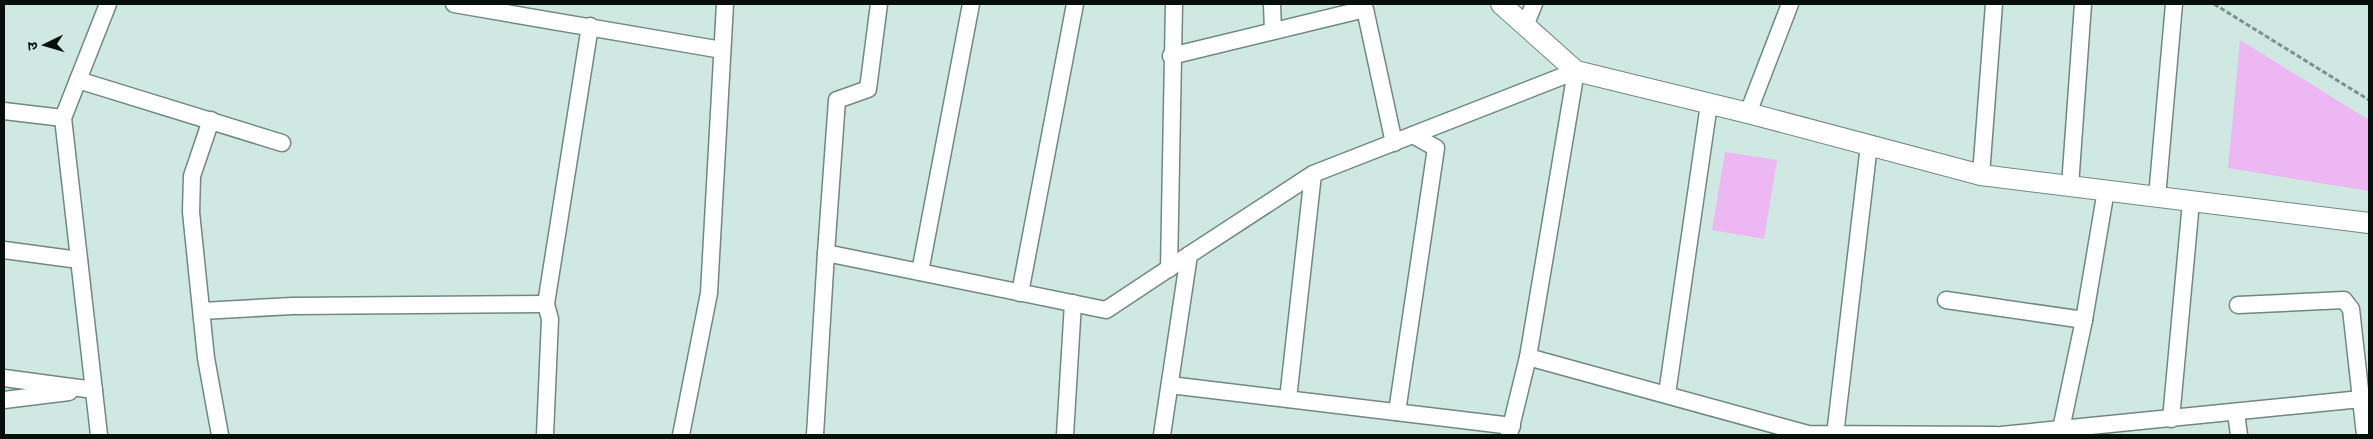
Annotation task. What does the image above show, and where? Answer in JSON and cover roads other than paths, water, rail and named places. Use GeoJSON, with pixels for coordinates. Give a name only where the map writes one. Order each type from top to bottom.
{"type":"FeatureCollection","features":[{"type":"Feature","properties":{"kind":"street"},"geometry":{"type":"LineString","coordinates":[[99,435],[62,118],[108,4]]}},
{"type":"Feature","properties":{"kind":"street"},"geometry":{"type":"LineString","coordinates":[[454,4],[722,50]]}},
{"type":"Feature","properties":{"kind":"street"},"geometry":{"type":"LineString","coordinates":[[681,435],[709,293],[725,4]]}},
{"type":"Feature","properties":{"kind":"street"},"geometry":{"type":"LineString","coordinates":[[814,435],[837,100],[868,89],[879,4]]}},
{"type":"Feature","properties":{"kind":"street"},"geometry":{"type":"LineString","coordinates":[[920,272],[971,4]]}},
{"type":"Feature","properties":{"kind":"street"},"geometry":{"type":"LineString","coordinates":[[1020,293],[1075,4]]}},
{"type":"Feature","properties":{"kind":"street"},"geometry":{"type":"LineString","coordinates":[[1169,269],[1174,4]]}},
{"type":"Feature","properties":{"kind":"street"},"geometry":{"type":"LineString","coordinates":[[1272,4],[1273,31]]}},
{"type":"Feature","properties":{"kind":"street"},"geometry":{"type":"LineString","coordinates":[[1501,4],[1576,72],[1748,113],[1981,175],[2369,223]]}},
{"type":"Feature","properties":{"kind":"street"},"geometry":{"type":"LineString","coordinates":[[1525,26],[1534,4]]}},
{"type":"Feature","properties":{"kind":"street"},"geometry":{"type":"LineString","coordinates":[[1748,113],[1790,4]]}},
{"type":"Feature","properties":{"kind":"street"},"geometry":{"type":"LineString","coordinates":[[1981,175],[1994,4]]}},
{"type":"Feature","properties":{"kind":"street"},"geometry":{"type":"LineString","coordinates":[[2070,186],[2084,4]]}},
{"type":"Feature","properties":{"kind":"street"},"geometry":{"type":"LineString","coordinates":[[2157,197],[2174,4]]}},
{"type":"Feature","properties":{"kind":"street"},"geometry":{"type":"LineString","coordinates":[[1172,56],[1365,8],[1394,143]]}},
{"type":"Feature","properties":{"kind":"street"},"geometry":{"type":"LineString","coordinates":[[545,435],[550,319],[546,304],[590,26]]}},
{"type":"Feature","properties":{"kind":"street"},"geometry":{"type":"LineString","coordinates":[[826,253],[1106,310],[1313,174],[1576,72]]}},
{"type":"Feature","properties":{"kind":"street"},"geometry":{"type":"LineString","coordinates":[[1170,385],[1397,412],[1510,431],[1528,357],[1576,72]]}},
{"type":"Feature","properties":{"kind":"street"},"geometry":{"type":"LineString","coordinates":[[78,80],[282,143]]}},
{"type":"Feature","properties":{"kind":"street"},"geometry":{"type":"LineString","coordinates":[[1667,394],[1709,104]]}},
{"type":"Feature","properties":{"kind":"street"},"geometry":{"type":"LineString","coordinates":[[4,111],[62,118]]}},
{"type":"Feature","properties":{"kind":"street"},"geometry":{"type":"LineString","coordinates":[[211,120],[192,176],[191,212],[206,358],[220,435]]}},
{"type":"Feature","properties":{"kind":"street"},"geometry":{"type":"LineString","coordinates":[[1397,412],[1436,148],[1413,135]]}},
{"type":"Feature","properties":{"kind":"street"},"geometry":{"type":"LineString","coordinates":[[1835,435],[1869,145]]}},
{"type":"Feature","properties":{"kind":"street"},"geometry":{"type":"LineString","coordinates":[[1288,399],[1313,174]]}},
{"type":"Feature","properties":{"kind":"street"},"geometry":{"type":"LineString","coordinates":[[2061,429],[2084,320],[2106,190]]}},
{"type":"Feature","properties":{"kind":"street"},"geometry":{"type":"LineString","coordinates":[[2171,419],[2191,202]]}},
{"type":"Feature","properties":{"kind":"street"},"geometry":{"type":"LineString","coordinates":[[4,250],[79,260]]}},
{"type":"Feature","properties":{"kind":"street"},"geometry":{"type":"LineString","coordinates":[[1162,435],[1190,255]]}},
{"type":"Feature","properties":{"kind":"street"},"geometry":{"type":"LineString","coordinates":[[1946,300],[2084,320]]}},
{"type":"Feature","properties":{"kind":"street"},"geometry":{"type":"LineString","coordinates":[[2238,305],[2344,300],[2351,309],[2365,435]]}},
{"type":"Feature","properties":{"kind":"street"},"geometry":{"type":"LineString","coordinates":[[1065,435],[1073,303]]}},
{"type":"Feature","properties":{"kind":"street"},"geometry":{"type":"LineString","coordinates":[[202,311],[292,306],[546,304]]}},
{"type":"Feature","properties":{"kind":"street"},"geometry":{"type":"LineString","coordinates":[[1528,357],[1808,434],[1996,435]]}},
{"type":"Feature","properties":{"kind":"street"},"geometry":{"type":"LineString","coordinates":[[4,378],[94,390]]}},
{"type":"Feature","properties":{"kind":"street"},"geometry":{"type":"LineString","coordinates":[[4,400],[94,390]]}},
{"type":"Feature","properties":{"kind":"street"},"geometry":{"type":"LineString","coordinates":[[2010,435],[2361,399]]}},
{"type":"Feature","properties":{"kind":"street"},"geometry":{"type":"LineString","coordinates":[[2236,413],[2239,435]]}}]}
